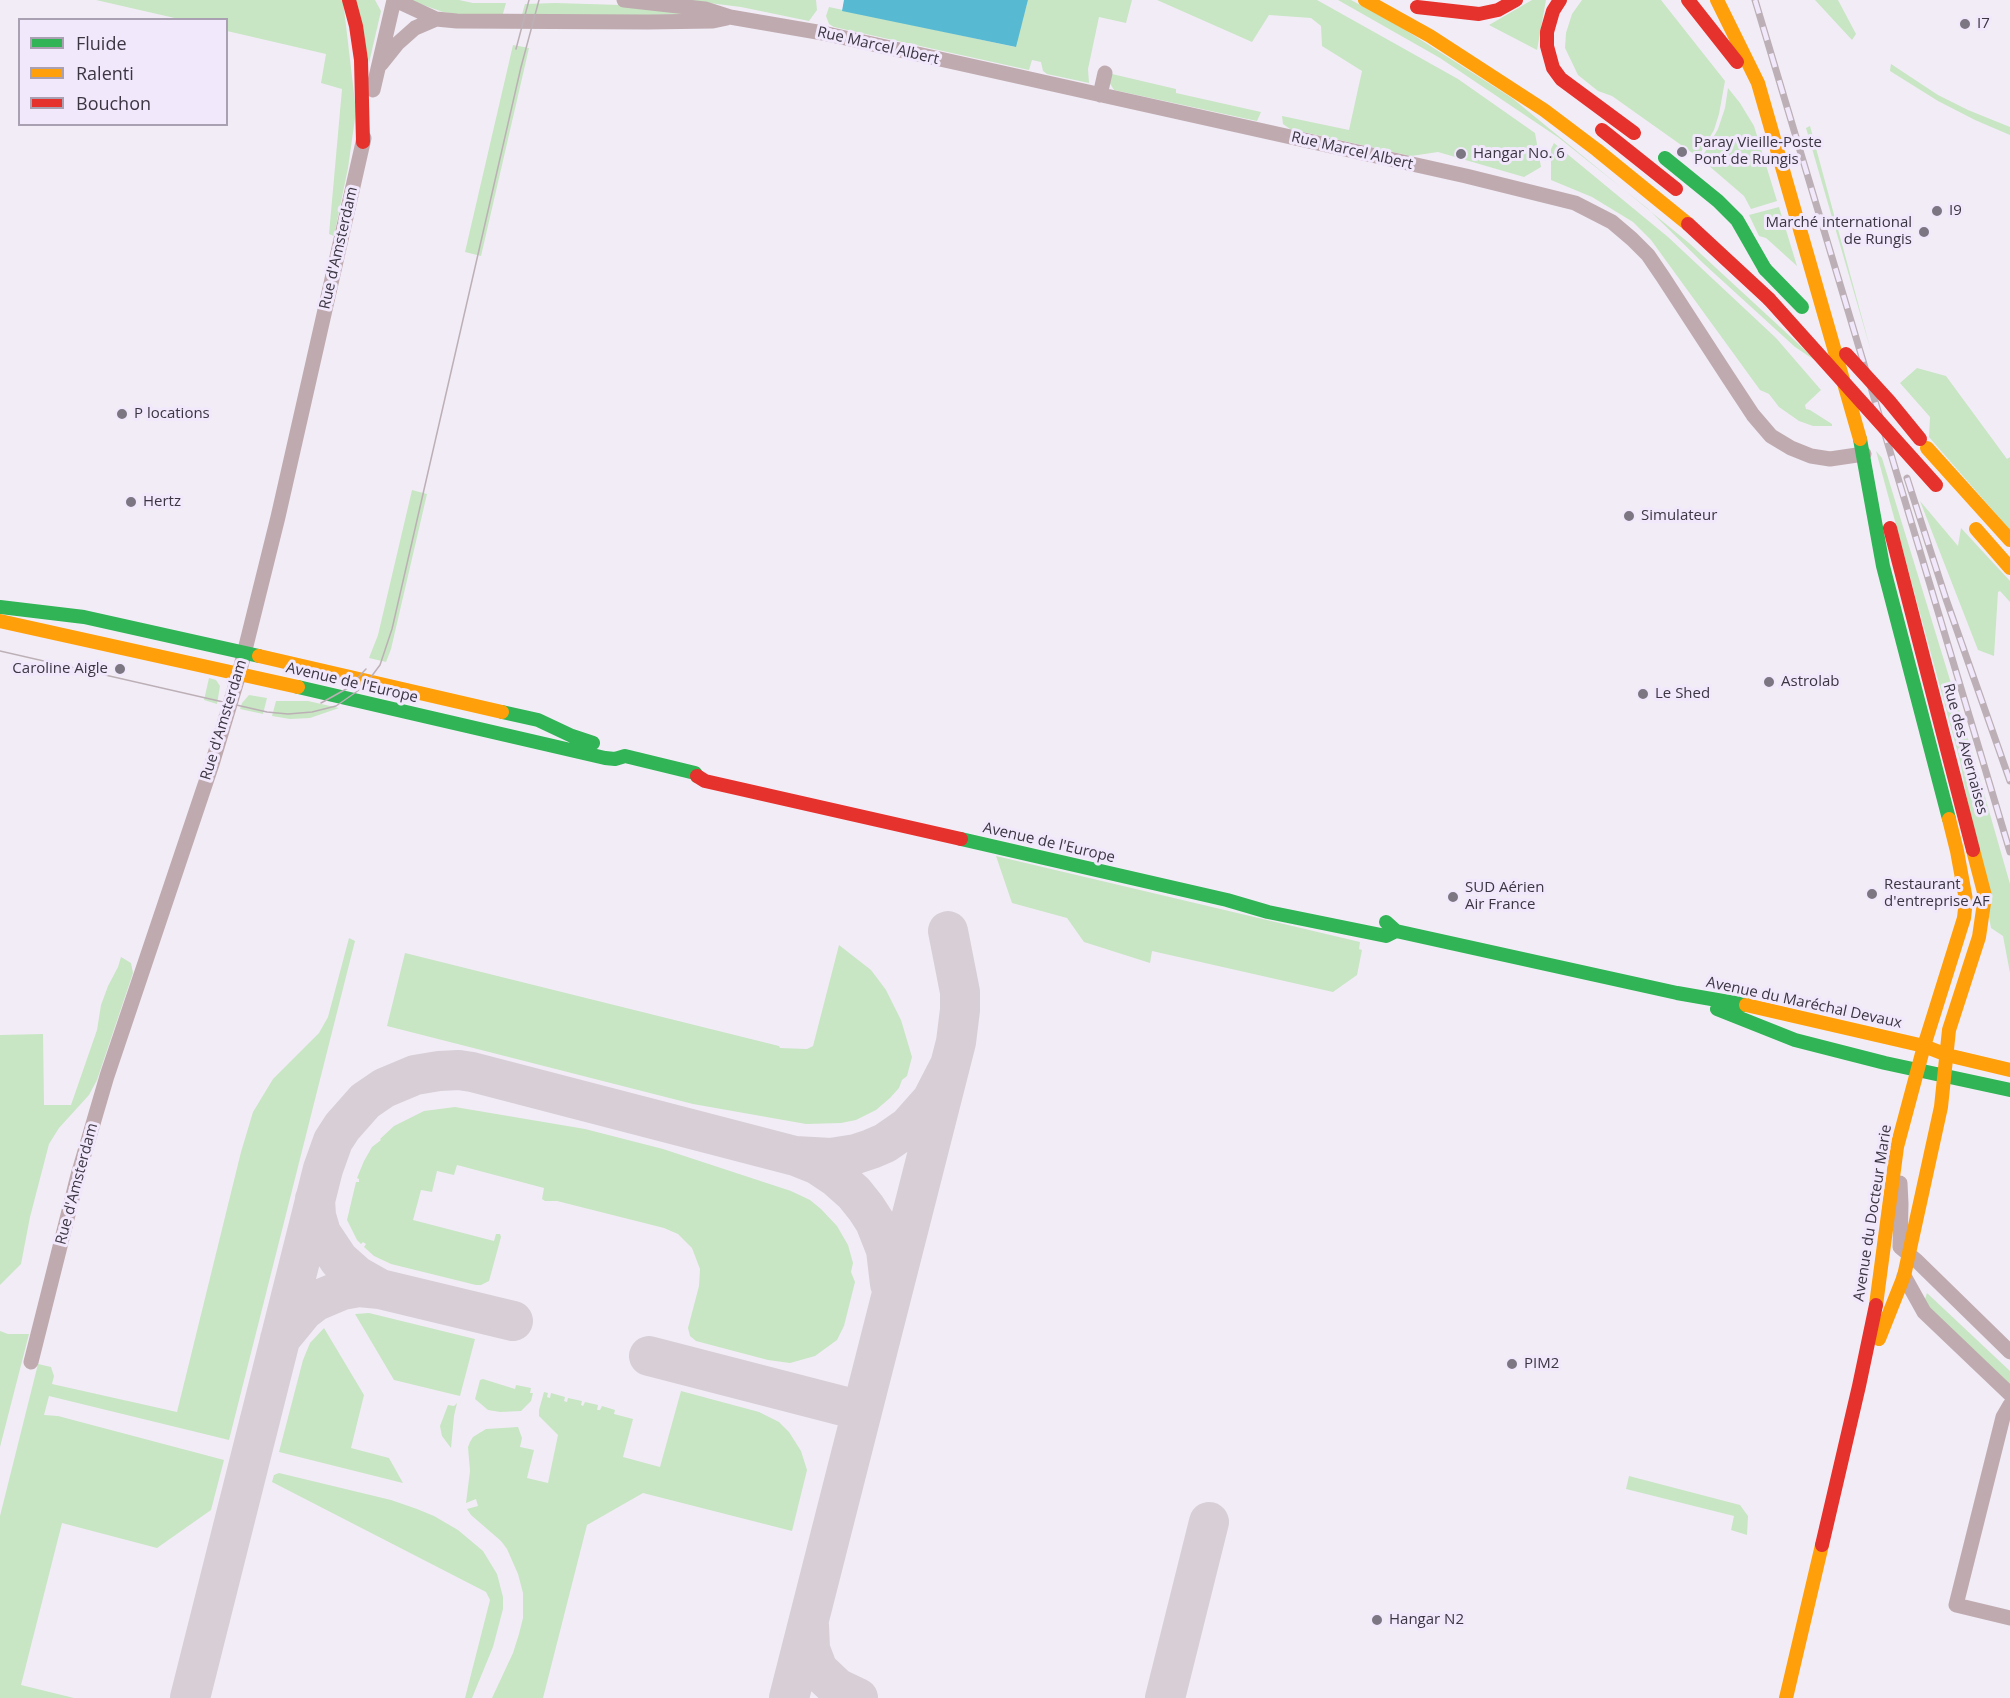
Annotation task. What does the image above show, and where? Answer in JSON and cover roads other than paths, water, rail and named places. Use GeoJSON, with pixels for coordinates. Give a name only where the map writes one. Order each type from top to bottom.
{"type":"FeatureCollection","features":[{"type":"Feature","properties":{"kind":"main road"},"geometry":{"type":"LineString","coordinates":[[349,0],[361,60],[363,142]]}},
{"type":"Feature","properties":{"kind":"main road"},"geometry":{"type":"LineString","coordinates":[[1365,0],[1430,36],[1544,110],[1702,235],[1769,299],[1940,489]]}},
{"type":"Feature","properties":{"kind":"main road"},"geometry":{"type":"LineString","coordinates":[[1404,0],[1444,23]]}},
{"type":"Feature","properties":{"kind":"main road"},"geometry":{"type":"LineString","coordinates":[[1417,8],[1479,14],[1498,10],[1516,0]]}},
{"type":"Feature","properties":{"kind":"main road"},"geometry":{"type":"LineString","coordinates":[[1560,0],[1553,11],[1547,33],[1547,46],[1553,68],[1561,79],[1591,100],[1718,201],[1737,220],[1765,269]]}},
{"type":"Feature","properties":{"kind":"main road","name":"Rue des Avernaises"},"geometry":{"type":"LineString","coordinates":[[1688,0],[1739,65],[1767,116]]}},
{"type":"Feature","properties":{"kind":"main road","name":"Rue des Avernaises"},"geometry":{"type":"LineString","coordinates":[[1717,0],[1758,83],[1864,454],[1890,528],[1985,896],[1979,937],[1949,1030],[1947,1055]]}},
{"type":"Feature","properties":{"kind":"main road"},"geometry":{"type":"LineString","coordinates":[[1593,122],[1684,196]]}},
{"type":"Feature","properties":{"kind":"main road"},"geometry":{"type":"LineString","coordinates":[[1729,235],[1765,269],[1889,401],[1927,448],[2010,540]]}},
{"type":"Feature","properties":{"kind":"main road","name":"Rue des Avernaises"},"geometry":{"type":"LineString","coordinates":[[1864,454],[1883,566],[1957,851],[1966,900],[1958,940],[1924,1046]]}},
{"type":"Feature","properties":{"kind":"main road"},"geometry":{"type":"LineString","coordinates":[[1966,518],[2010,568]]}},
{"type":"Feature","properties":{"kind":"main road"},"geometry":{"type":"LineString","coordinates":[[0,607],[84,617],[538,720],[585,741],[609,747],[625,756]]}},
{"type":"Feature","properties":{"kind":"main road","name":"Avenue de l'Europe"},"geometry":{"type":"LineString","coordinates":[[0,621],[605,758],[615,759],[625,756],[695,773],[707,768],[1245,891]]}},
{"type":"Feature","properties":{"kind":"main road"},"geometry":{"type":"LineString","coordinates":[[380,706],[385,685]]}},
{"type":"Feature","properties":{"kind":"main road","name":"Avenue de l'Europe"},"geometry":{"type":"LineString","coordinates":[[695,773],[698,778],[705,781],[1227,900],[1268,912],[1386,936],[1396,931]]}},
{"type":"Feature","properties":{"kind":"main road","name":"Avenue de l'Europe"},"geometry":{"type":"LineString","coordinates":[[1367,918],[1386,922],[1396,931],[1502,955]]}},
{"type":"Feature","properties":{"kind":"main road","name":"Avenue du Maréchal Devaux"},"geometry":{"type":"LineString","coordinates":[[1502,955],[1677,993],[1728,1000],[1924,1046],[1947,1055],[2010,1070]]}},
{"type":"Feature","properties":{"kind":"main road","name":"Avenue du Maréchal Devaux"},"geometry":{"type":"LineString","coordinates":[[1677,993],[1795,1040],[1889,1064],[2010,1090]]}},
{"type":"Feature","properties":{"kind":"main road"},"geometry":{"type":"LineString","coordinates":[[1764,1028],[1772,1010]]}},
{"type":"Feature","properties":{"kind":"main road","name":"Avenue du Docteur Marie"},"geometry":{"type":"LineString","coordinates":[[1786,1698],[1859,1386],[1879,1289],[1897,1147],[1924,1046]]}},
{"type":"Feature","properties":{"kind":"main road","name":"Avenue du Docteur Marie"},"geometry":{"type":"LineString","coordinates":[[1859,1386],[1904,1276],[1934,1144],[1946,1075],[1947,1055]]}},
{"type":"Feature","properties":{"kind":"street","name":"Rue d'Amsterdam"},"geometry":{"type":"LineString","coordinates":[[31,1362],[78,1175],[101,1096],[239,674],[290,466],[394,0]]}},
{"type":"Feature","properties":{"kind":"street","name":"Rue Marcel Albert"},"geometry":{"type":"LineString","coordinates":[[394,0],[436,19],[505,22],[648,22],[713,21],[730,17]]}},
{"type":"Feature","properties":{"kind":"street","name":"Rue Marcel Albert"},"geometry":{"type":"LineString","coordinates":[[624,0],[705,9],[730,17],[823,33],[1553,196],[1590,209],[1617,226],[1648,255],[1728,378],[1771,436],[1811,456],[1830,459],[1864,454]]}},
{"type":"Feature","properties":{"kind":"street","name":"Rue d'Amsterdam"},"geometry":{"type":"LineString","coordinates":[[377,68],[396,44],[415,28],[436,19]]}},
{"type":"Feature","properties":{"kind":"street"},"geometry":{"type":"LineString","coordinates":[[1100,95],[1105,72]]}},
{"type":"Feature","properties":{"kind":"street"},"geometry":{"type":"LineString","coordinates":[[1897,1147],[1901,1204],[1900,1247],[2010,1352]]}},
{"type":"Feature","properties":{"kind":"street"},"geometry":{"type":"LineString","coordinates":[[1904,1276],[1924,1312],[2010,1394]]}},
{"type":"Feature","properties":{"kind":"street"},"geometry":{"type":"LineString","coordinates":[[1879,1289],[1888,1315]]}},
{"type":"Feature","properties":{"kind":"street"},"geometry":{"type":"LineString","coordinates":[[2010,1405],[2003,1417],[1956,1605],[2010,1617]]}},
{"type":"Feature","properties":{"kind":"water"},"geometry":{"type":"Polygon","coordinates":[[[844,0],[1028,0],[1016,47],[842,11],[844,0]]]}},
{"type":"Feature","properties":{"kind":"tram line"},"geometry":{"type":"LineString","coordinates":[[516,49],[529,0]]}},
{"type":"Feature","properties":{"kind":"tram line"},"geometry":{"type":"LineString","coordinates":[[0,651],[267,712],[288,714],[312,712],[336,706],[368,681],[380,665],[392,629],[521,67],[539,0]]}},
{"type":"Feature","properties":{"kind":"tram line"},"geometry":{"type":"LineString","coordinates":[[321,703],[348,688],[366,669]]}},
{"type":"Feature","properties":{"kind":"railway"},"geometry":{"type":"LineString","coordinates":[[1755,0],[2010,852]]}},
{"type":"Feature","properties":{"kind":"railway"},"geometry":{"type":"LineString","coordinates":[[1907,478],[1946,599],[2010,781]]}},
{"type":"Feature","properties":{"kind":"place","name":"I7"},"geometry":{"type":"Point","coordinates":[1965,24]}},
{"type":"Feature","properties":{"kind":"place","name":"Paray Vieille-Poste Pont de Rungis"},"geometry":{"type":"Point","coordinates":[1682,152]}},
{"type":"Feature","properties":{"kind":"place","name":"Hangar No. 6"},"geometry":{"type":"Point","coordinates":[1461,154]}},
{"type":"Feature","properties":{"kind":"place","name":"I9"},"geometry":{"type":"Point","coordinates":[1937,211]}},
{"type":"Feature","properties":{"kind":"place","name":"Marché international de Rungis"},"geometry":{"type":"Point","coordinates":[1924,232]}},
{"type":"Feature","properties":{"kind":"place","name":"P locations"},"geometry":{"type":"Point","coordinates":[122,414]}},
{"type":"Feature","properties":{"kind":"place","name":"Hertz"},"geometry":{"type":"Point","coordinates":[131,502]}},
{"type":"Feature","properties":{"kind":"place","name":"Simulateur"},"geometry":{"type":"Point","coordinates":[1629,516]}},
{"type":"Feature","properties":{"kind":"place","name":"Caroline Aigle"},"geometry":{"type":"Point","coordinates":[120,669]}},
{"type":"Feature","properties":{"kind":"place","name":"Astrolab"},"geometry":{"type":"Point","coordinates":[1769,682]}},
{"type":"Feature","properties":{"kind":"place","name":"Le Shed"},"geometry":{"type":"Point","coordinates":[1643,694]}},
{"type":"Feature","properties":{"kind":"place","name":"Restaurant d'entreprise AF"},"geometry":{"type":"Point","coordinates":[1872,894]}},
{"type":"Feature","properties":{"kind":"place","name":"SUD Aérien Air France"},"geometry":{"type":"Point","coordinates":[1453,897]}},
{"type":"Feature","properties":{"kind":"place","name":"PIM2"},"geometry":{"type":"Point","coordinates":[1512,1364]}},
{"type":"Feature","properties":{"kind":"place","name":"Hangar N2"},"geometry":{"type":"Point","coordinates":[1377,1620]}}]}
